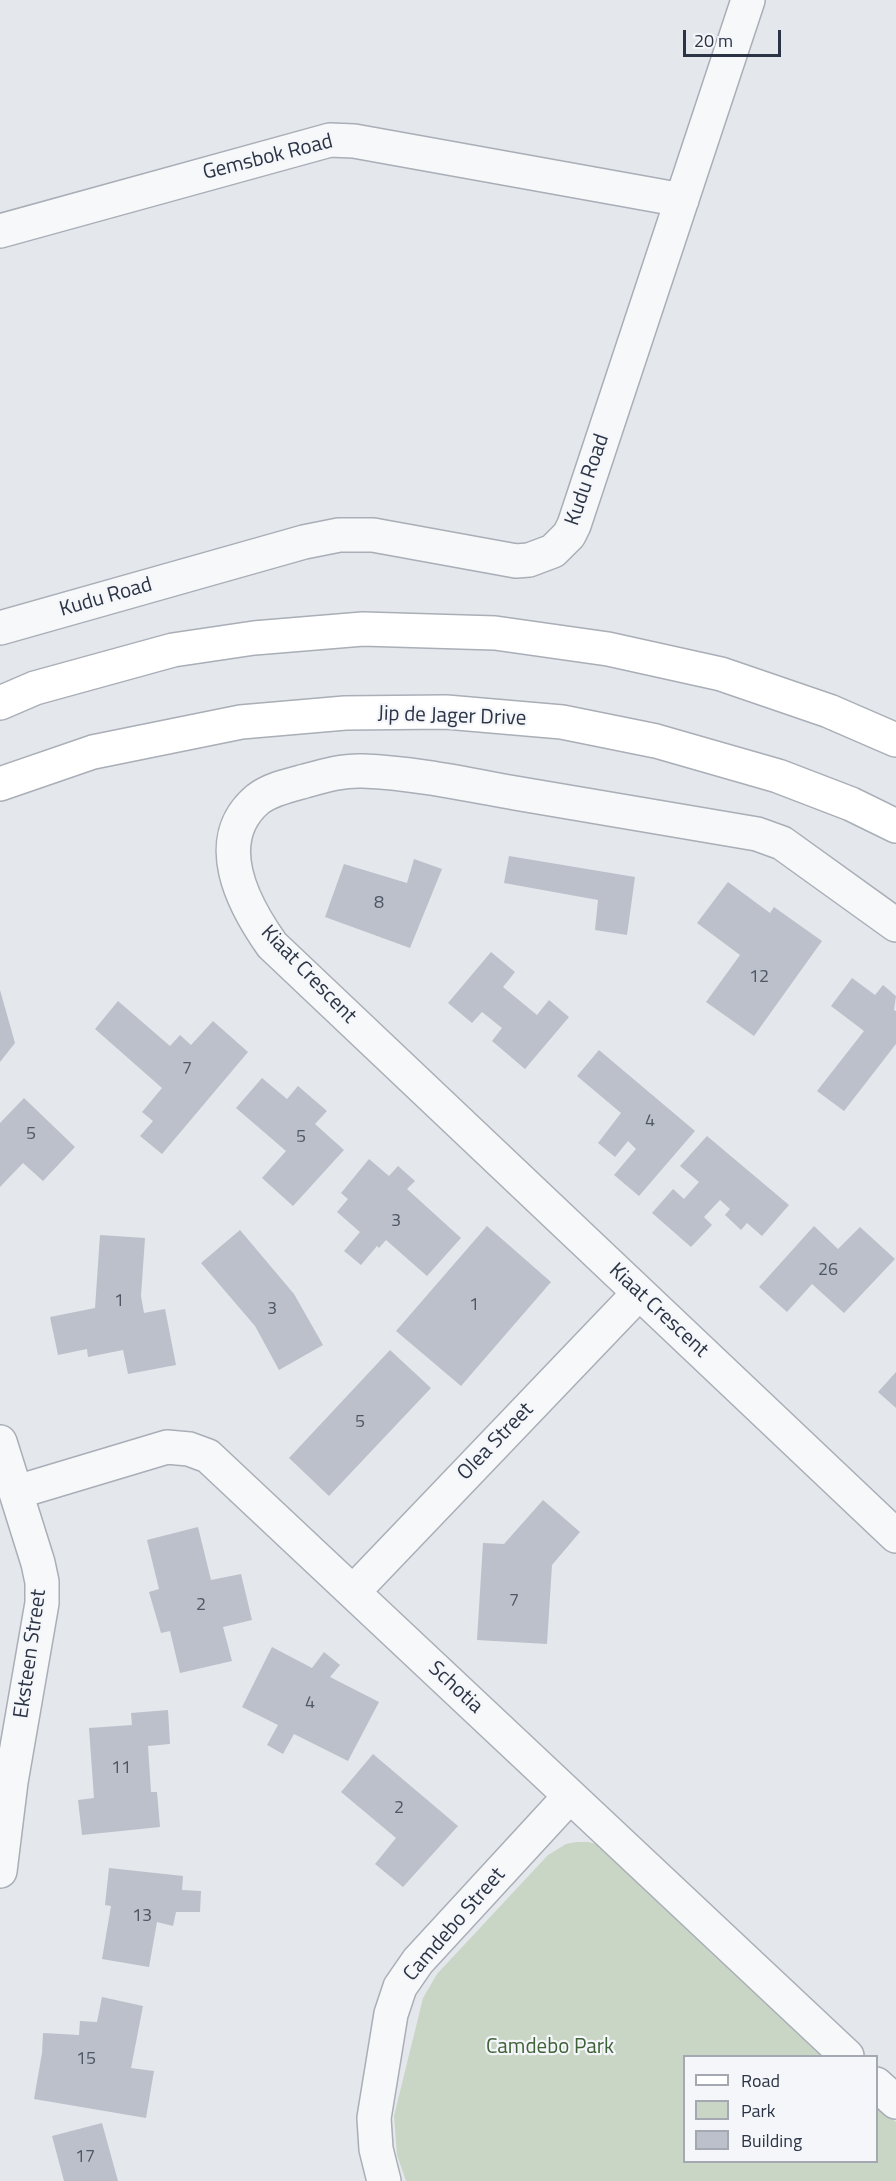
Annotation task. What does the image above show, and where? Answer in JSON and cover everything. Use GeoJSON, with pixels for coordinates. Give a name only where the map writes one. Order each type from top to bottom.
{"type":"FeatureCollection","features":[{"type":"Feature","properties":{"kind":"main road"},"geometry":{"type":"LineString","coordinates":[[0,703],[35,688],[173,650],[254,638],[363,629],[495,633],[608,649],[720,674],[829,711],[896,740]]}},
{"type":"Feature","properties":{"kind":"main road","name":"Jip de Jager Drive"},"geometry":{"type":"LineString","coordinates":[[0,784],[93,752],[241,722],[345,713],[446,712],[562,722],[656,741],[778,776],[851,804],[896,826]]}},
{"type":"Feature","properties":{"kind":"street","name":"Kudu Road"},"geometry":{"type":"LineString","coordinates":[[0,628],[304,542],[339,535],[373,535],[516,561],[542,557],[553,551],[569,535],[574,525],[748,0]]}},
{"type":"Feature","properties":{"kind":"street","name":"Gemsbok Road"},"geometry":{"type":"LineString","coordinates":[[0,231],[330,140],[354,141],[682,200]]}},
{"type":"Feature","properties":{"kind":"street","name":"Kiaat Crescent"},"geometry":{"type":"LineString","coordinates":[[896,924],[782,843],[757,834],[436,779],[361,770],[331,774],[277,789],[259,798],[244,813],[236,832],[233,861],[243,895],[253,918],[272,945],[896,1536]]}},
{"type":"Feature","properties":{"kind":"street","name":"Olea Street"},"geometry":{"type":"LineString","coordinates":[[354,1592],[639,1293]]}},
{"type":"Feature","properties":{"kind":"street","name":"Eksteen Street"},"geometry":{"type":"LineString","coordinates":[[0,1442],[17,1492],[42,1582],[42,1603],[11,1782],[0,1871]]}},
{"type":"Feature","properties":{"kind":"street","name":"Schotia"},"geometry":{"type":"LineString","coordinates":[[17,1492],[167,1447],[189,1449],[208,1456],[846,2055]]}},
{"type":"Feature","properties":{"kind":"street","name":"Camdebo Street"},"geometry":{"type":"LineString","coordinates":[[384,2181],[376,2149],[374,2118],[391,2014],[400,1988],[418,1961],[570,1796]]}},
{"type":"Feature","properties":{"kind":"street"},"geometry":{"type":"LineString","coordinates":[[878,2086],[896,2102]]}},
{"type":"Feature","properties":{"kind":"green space","name":"Camdebo Park"},"geometry":{"type":"Polygon","coordinates":[[[588,1842],[600,1845],[826,2055],[683,2055],[683,2163],[878,2163],[878,2104],[896,2122],[896,2181],[406,2181],[397,2155],[394,2116],[423,1998],[437,1974],[548,1855],[566,1844],[588,1842]]]}},
{"type":"Feature","properties":{"kind":"building"},"geometry":{"type":"Polygon","coordinates":[[[509,856],[635,877],[627,935],[595,930],[598,900],[504,883],[509,856]]]}},
{"type":"Feature","properties":{"kind":"building"},"geometry":{"type":"Polygon","coordinates":[[[414,859],[442,869],[410,948],[325,917],[344,864],[407,883],[414,859]]]}},
{"type":"Feature","properties":{"kind":"building"},"geometry":{"type":"Polygon","coordinates":[[[728,882],[770,913],[774,907],[822,941],[754,1036],[706,1002],[740,955],[697,923],[728,882]]]}},
{"type":"Feature","properties":{"kind":"building"},"geometry":{"type":"Polygon","coordinates":[[[491,952],[515,972],[503,987],[537,1015],[549,1000],[569,1017],[525,1069],[492,1041],[502,1028],[482,1012],[472,1023],[448,1003],[491,952]]]}},
{"type":"Feature","properties":{"kind":"building"},"geometry":{"type":"Polygon","coordinates":[[[852,978],[875,995],[883,985],[896,996],[894,1010],[896,1011],[896,1044],[844,1111],[817,1091],[864,1031],[831,1006],[852,978]]]}},
{"type":"Feature","properties":{"kind":"building"},"geometry":{"type":"Polygon","coordinates":[[[0,990],[15,1043],[0,1062],[0,990]]]}},
{"type":"Feature","properties":{"kind":"building"},"geometry":{"type":"Polygon","coordinates":[[[118,1001],[170,1046],[180,1035],[191,1045],[213,1021],[248,1052],[162,1154],[140,1136],[153,1121],[142,1112],[162,1088],[95,1029],[118,1001]]]}},
{"type":"Feature","properties":{"kind":"building"},"geometry":{"type":"Polygon","coordinates":[[[599,1050],[695,1131],[639,1196],[614,1175],[636,1149],[628,1141],[615,1157],[598,1143],[621,1113],[577,1076],[599,1050]]]}},
{"type":"Feature","properties":{"kind":"building"},"geometry":{"type":"Polygon","coordinates":[[[262,1078],[287,1099],[298,1086],[327,1111],[315,1124],[344,1150],[293,1206],[262,1178],[286,1151],[236,1108],[262,1078]]]}},
{"type":"Feature","properties":{"kind":"building"},"geometry":{"type":"Polygon","coordinates":[[[24,1098],[75,1147],[43,1181],[23,1163],[0,1187],[0,1123],[24,1098]]]}},
{"type":"Feature","properties":{"kind":"building"},"geometry":{"type":"Polygon","coordinates":[[[707,1136],[789,1205],[762,1236],[747,1223],[741,1230],[725,1215],[730,1209],[720,1200],[704,1217],[712,1225],[691,1247],[652,1213],[673,1189],[684,1199],[699,1182],[680,1166],[707,1136]]]}},
{"type":"Feature","properties":{"kind":"building"},"geometry":{"type":"Polygon","coordinates":[[[369,1159],[389,1176],[398,1166],[415,1181],[407,1189],[461,1238],[427,1276],[386,1240],[379,1248],[377,1246],[361,1265],[344,1251],[360,1232],[337,1212],[348,1199],[341,1193],[369,1159]]]}},
{"type":"Feature","properties":{"kind":"building"},"geometry":{"type":"Polygon","coordinates":[[[487,1226],[551,1282],[461,1386],[396,1331],[487,1226]]]}},
{"type":"Feature","properties":{"kind":"building"},"geometry":{"type":"Polygon","coordinates":[[[814,1226],[838,1249],[860,1227],[895,1259],[844,1313],[812,1284],[787,1312],[759,1287],[814,1226]]]}},
{"type":"Feature","properties":{"kind":"building"},"geometry":{"type":"Polygon","coordinates":[[[240,1230],[294,1294],[323,1345],[279,1370],[255,1326],[201,1263],[240,1230]]]}},
{"type":"Feature","properties":{"kind":"building"},"geometry":{"type":"Polygon","coordinates":[[[100,1235],[145,1238],[141,1296],[144,1313],[165,1309],[176,1365],[128,1374],[123,1350],[88,1357],[87,1349],[58,1355],[50,1317],[95,1308],[100,1235]]]}},
{"type":"Feature","properties":{"kind":"building"},"geometry":{"type":"Polygon","coordinates":[[[390,1350],[431,1388],[329,1496],[289,1458],[390,1350]]]}},
{"type":"Feature","properties":{"kind":"building"},"geometry":{"type":"Polygon","coordinates":[[[896,1372],[896,1408],[878,1392],[896,1372]]]}},
{"type":"Feature","properties":{"kind":"building"},"geometry":{"type":"Polygon","coordinates":[[[543,1500],[580,1532],[552,1565],[547,1644],[477,1640],[483,1543],[504,1544],[543,1500]]]}},
{"type":"Feature","properties":{"kind":"building"},"geometry":{"type":"Polygon","coordinates":[[[198,1527],[211,1580],[241,1574],[252,1620],[223,1627],[232,1661],[180,1673],[170,1631],[161,1633],[149,1592],[159,1589],[147,1540],[198,1527]]]}},
{"type":"Feature","properties":{"kind":"building"},"geometry":{"type":"Polygon","coordinates":[[[272,1647],[312,1668],[324,1652],[340,1665],[330,1677],[379,1702],[348,1761],[294,1734],[283,1754],[267,1745],[278,1725],[242,1707],[272,1647]]]}},
{"type":"Feature","properties":{"kind":"building"},"geometry":{"type":"Polygon","coordinates":[[[168,1710],[170,1744],[148,1746],[151,1792],[157,1792],[160,1827],[82,1835],[78,1800],[94,1798],[89,1728],[132,1725],[131,1713],[168,1710]]]}},
{"type":"Feature","properties":{"kind":"building"},"geometry":{"type":"Polygon","coordinates":[[[373,1754],[458,1826],[403,1887],[375,1864],[396,1838],[341,1792],[373,1754]]]}},
{"type":"Feature","properties":{"kind":"building"},"geometry":{"type":"Polygon","coordinates":[[[109,1868],[183,1876],[182,1890],[201,1891],[200,1912],[176,1912],[173,1926],[157,1922],[149,1967],[102,1959],[111,1906],[105,1905],[109,1868]]]}},
{"type":"Feature","properties":{"kind":"building"},"geometry":{"type":"Polygon","coordinates":[[[102,1997],[143,2006],[131,2068],[154,2071],[146,2118],[34,2099],[43,2033],[79,2035],[80,2021],[97,2022],[102,1997]]]}},
{"type":"Feature","properties":{"kind":"building"},"geometry":{"type":"Polygon","coordinates":[[[102,2123],[118,2181],[64,2181],[52,2136],[102,2123]]]}}]}
